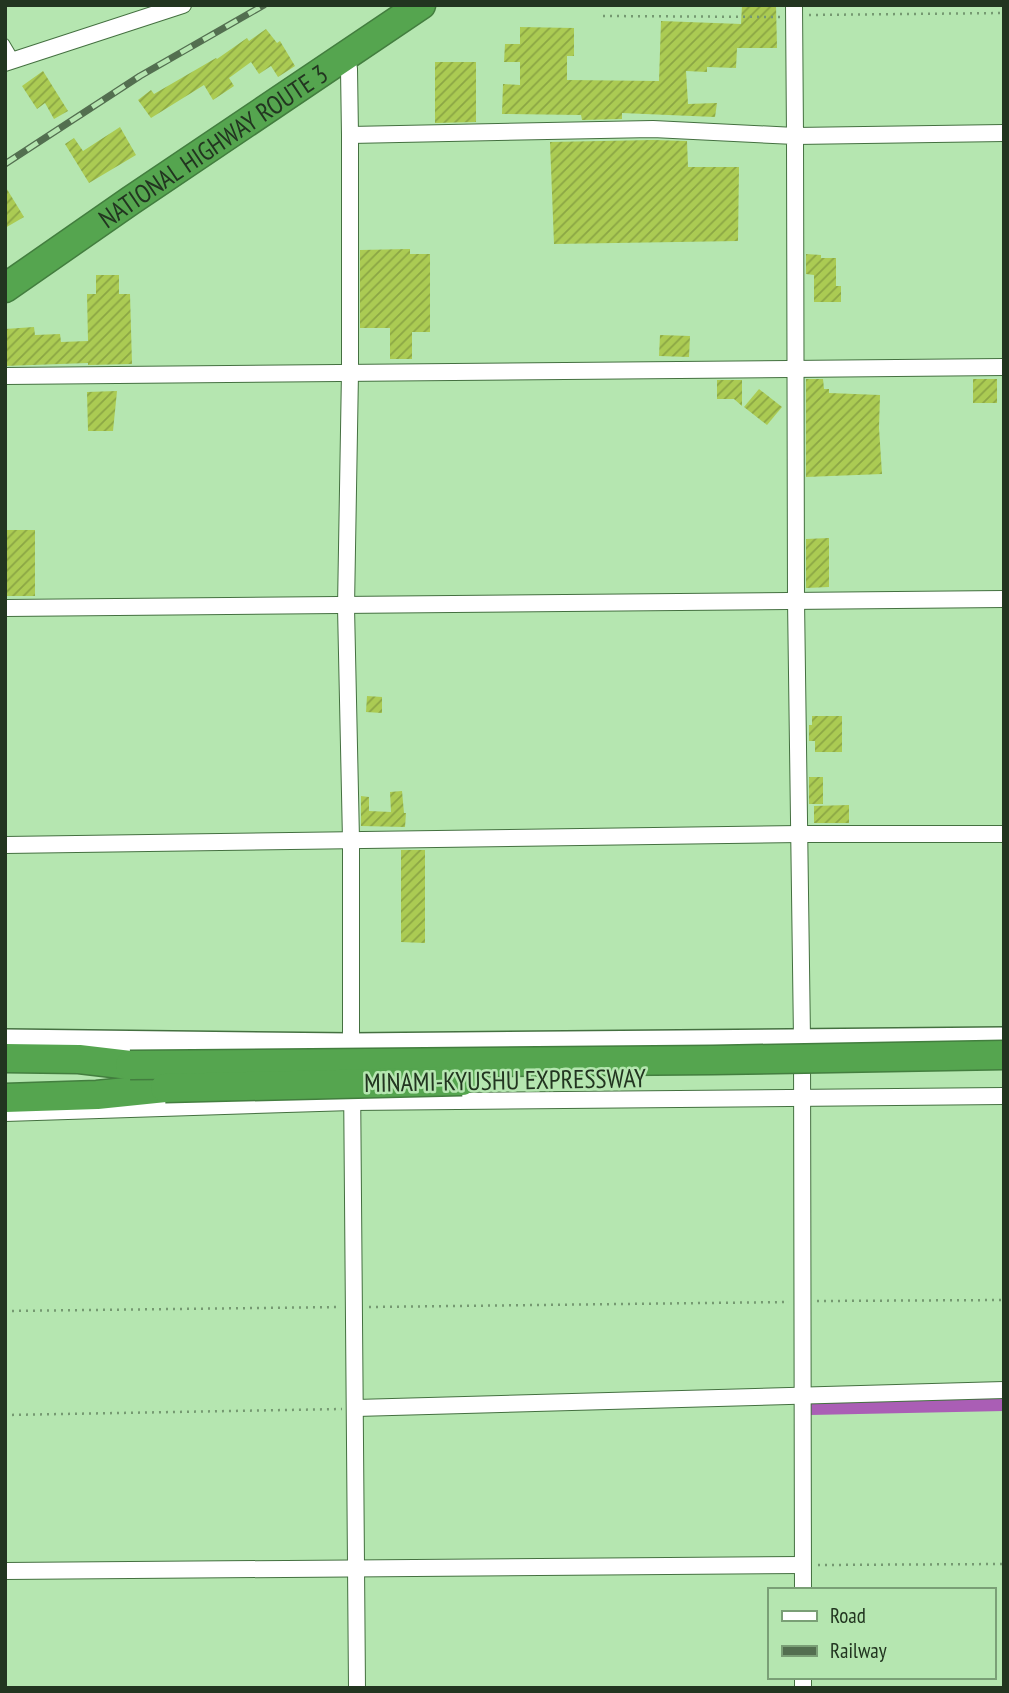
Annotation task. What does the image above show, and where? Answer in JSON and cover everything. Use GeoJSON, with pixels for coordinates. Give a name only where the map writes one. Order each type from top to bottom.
{"type":"FeatureCollection","features":[{"type":"Feature","properties":{"kind":"highway","name":"NATIONAL HIGHWAY ROUTE 3"},"geometry":{"type":"LineString","coordinates":[[5,288],[421,5]]}},
{"type":"Feature","properties":{"kind":"highway","name":"MINAMI-KYUSHU EXPRESSWAY"},"geometry":{"type":"LineString","coordinates":[[5,1066],[1004,1055]]}},
{"type":"Feature","properties":{"kind":"highway"},"geometry":{"type":"LineString","coordinates":[[5,1058],[79,1059],[130,1065]]}},
{"type":"Feature","properties":{"kind":"highway","name":"MINAMI-KYUSHU EXPRESSWAY"},"geometry":{"type":"LineString","coordinates":[[5,1087],[165,1088],[1004,1070]]}},
{"type":"Feature","properties":{"kind":"highway"},"geometry":{"type":"LineString","coordinates":[[5,1098],[97,1096],[165,1088]]}},
{"type":"Feature","properties":{"kind":"street"},"geometry":{"type":"LineString","coordinates":[[10,61],[183,5]]}},
{"type":"Feature","properties":{"kind":"street"},"geometry":{"type":"LineString","coordinates":[[793,5],[796,600],[802,1040],[803,1588]]}},
{"type":"Feature","properties":{"kind":"street"},"geometry":{"type":"LineString","coordinates":[[346,55],[349,69],[350,135],[346,607],[351,840],[358,1688]]}},
{"type":"Feature","properties":{"kind":"street"},"geometry":{"type":"LineString","coordinates":[[350,135],[653,129],[795,136],[1004,133]]}},
{"type":"Feature","properties":{"kind":"street"},"geometry":{"type":"LineString","coordinates":[[5,376],[1004,367]]}},
{"type":"Feature","properties":{"kind":"street"},"geometry":{"type":"LineString","coordinates":[[5,608],[1004,599]]}},
{"type":"Feature","properties":{"kind":"street"},"geometry":{"type":"LineString","coordinates":[[5,845],[800,834],[1004,834]]}},
{"type":"Feature","properties":{"kind":"street"},"geometry":{"type":"LineString","coordinates":[[5,1040],[351,1044],[1004,1038]]}},
{"type":"Feature","properties":{"kind":"street"},"geometry":{"type":"LineString","coordinates":[[5,1113],[352,1102],[1004,1096]]}},
{"type":"Feature","properties":{"kind":"street"},"geometry":{"type":"LineString","coordinates":[[355,1415],[802,1395],[1004,1390]]}},
{"type":"Feature","properties":{"kind":"street"},"geometry":{"type":"LineString","coordinates":[[5,1571],[803,1565]]}},
{"type":"Feature","properties":{"kind":"lane"},"geometry":{"type":"LineString","coordinates":[[5,43],[10,61]]}},
{"type":"Feature","properties":{"kind":"path"},"geometry":{"type":"LineString","coordinates":[[5,1311],[1004,1300]]}},
{"type":"Feature","properties":{"kind":"path"},"geometry":{"type":"LineString","coordinates":[[5,1415],[355,1415]]}},
{"type":"Feature","properties":{"kind":"path"},"geometry":{"type":"LineString","coordinates":[[803,1565],[1004,1564]]}},
{"type":"Feature","properties":{"kind":"building"},"geometry":{"type":"Polygon","coordinates":[[[742,5],[776,5],[777,48],[737,48],[736,68],[707,67],[707,72],[686,71],[688,104],[717,103],[715,117],[622,113],[622,119],[582,120],[581,115],[502,114],[503,84],[520,85],[520,62],[504,62],[505,44],[520,44],[520,27],[574,28],[574,56],[567,56],[567,80],[659,81],[661,21],[741,24],[742,5]]]}},
{"type":"Feature","properties":{"kind":"building"},"geometry":{"type":"Polygon","coordinates":[[[266,29],[277,43],[280,41],[295,66],[278,77],[271,66],[259,74],[251,62],[229,78],[234,86],[213,100],[204,85],[151,118],[138,100],[151,90],[154,94],[266,29]]]}},
{"type":"Feature","properties":{"kind":"building"},"geometry":{"type":"Polygon","coordinates":[[[435,62],[476,62],[476,122],[435,123],[435,62]]]}},
{"type":"Feature","properties":{"kind":"building"},"geometry":{"type":"Polygon","coordinates":[[[43,71],[68,111],[54,119],[45,103],[37,109],[22,86],[43,71]]]}},
{"type":"Feature","properties":{"kind":"building"},"geometry":{"type":"Polygon","coordinates":[[[120,127],[136,155],[89,183],[65,144],[74,138],[83,151],[120,127]]]}},
{"type":"Feature","properties":{"kind":"building"},"geometry":{"type":"Polygon","coordinates":[[[687,141],[688,167],[739,167],[738,241],[554,244],[550,142],[687,141]]]}},
{"type":"Feature","properties":{"kind":"building"},"geometry":{"type":"Polygon","coordinates":[[[5,186],[24,217],[5,228],[5,186]]]}},
{"type":"Feature","properties":{"kind":"building"},"geometry":{"type":"Polygon","coordinates":[[[410,249],[410,254],[430,254],[430,332],[412,332],[412,359],[390,359],[390,328],[360,328],[360,250],[410,249]]]}},
{"type":"Feature","properties":{"kind":"building"},"geometry":{"type":"Polygon","coordinates":[[[806,254],[836,258],[836,286],[841,286],[841,302],[814,302],[814,275],[806,274],[806,254]]]}},
{"type":"Feature","properties":{"kind":"building"},"geometry":{"type":"Polygon","coordinates":[[[96,275],[119,275],[119,294],[130,294],[132,364],[5,366],[5,329],[34,327],[35,335],[60,334],[61,342],[88,341],[87,294],[96,294],[96,275]]]}},
{"type":"Feature","properties":{"kind":"building"},"geometry":{"type":"Polygon","coordinates":[[[660,335],[690,336],[689,357],[659,356],[660,335]]]}},
{"type":"Feature","properties":{"kind":"building"},"geometry":{"type":"Polygon","coordinates":[[[806,379],[823,379],[824,389],[829,389],[829,393],[880,395],[882,474],[806,477],[806,379]]]}},
{"type":"Feature","properties":{"kind":"building"},"geometry":{"type":"Polygon","coordinates":[[[973,379],[997,379],[997,403],[973,403],[973,379]]]}},
{"type":"Feature","properties":{"kind":"building"},"geometry":{"type":"Polygon","coordinates":[[[717,380],[742,380],[742,406],[734,399],[717,399],[717,380]]]}},
{"type":"Feature","properties":{"kind":"building"},"geometry":{"type":"Polygon","coordinates":[[[759,389],[782,407],[767,425],[744,407],[759,389]]]}},
{"type":"Feature","properties":{"kind":"building"},"geometry":{"type":"Polygon","coordinates":[[[117,391],[113,431],[88,431],[87,392],[117,391]]]}},
{"type":"Feature","properties":{"kind":"building"},"geometry":{"type":"Polygon","coordinates":[[[5,530],[35,530],[35,596],[5,596],[5,530]]]}},
{"type":"Feature","properties":{"kind":"building"},"geometry":{"type":"Polygon","coordinates":[[[829,538],[829,587],[806,588],[806,539],[829,538]]]}},
{"type":"Feature","properties":{"kind":"building"},"geometry":{"type":"Polygon","coordinates":[[[367,696],[382,697],[382,713],[366,712],[367,696]]]}},
{"type":"Feature","properties":{"kind":"building"},"geometry":{"type":"Polygon","coordinates":[[[812,716],[842,716],[842,752],[815,752],[815,741],[809,741],[812,716]]]}},
{"type":"Feature","properties":{"kind":"building"},"geometry":{"type":"Polygon","coordinates":[[[809,777],[823,777],[823,804],[809,804],[809,777]]]}},
{"type":"Feature","properties":{"kind":"building"},"geometry":{"type":"Polygon","coordinates":[[[402,791],[406,813],[405,827],[361,826],[361,796],[369,797],[369,811],[391,812],[390,792],[402,791]]]}},
{"type":"Feature","properties":{"kind":"building"},"geometry":{"type":"Polygon","coordinates":[[[849,805],[849,823],[814,823],[814,806],[849,805]]]}},
{"type":"Feature","properties":{"kind":"building"},"geometry":{"type":"Polygon","coordinates":[[[401,850],[425,850],[425,943],[401,942],[401,850]]]}},
{"type":"Feature","properties":{"kind":"waterway"},"geometry":{"type":"LineString","coordinates":[[810,1408],[1004,1404]]}},
{"type":"Feature","properties":{"kind":"railway"},"geometry":{"type":"LineString","coordinates":[[5,164],[140,76],[264,5]]}}]}
